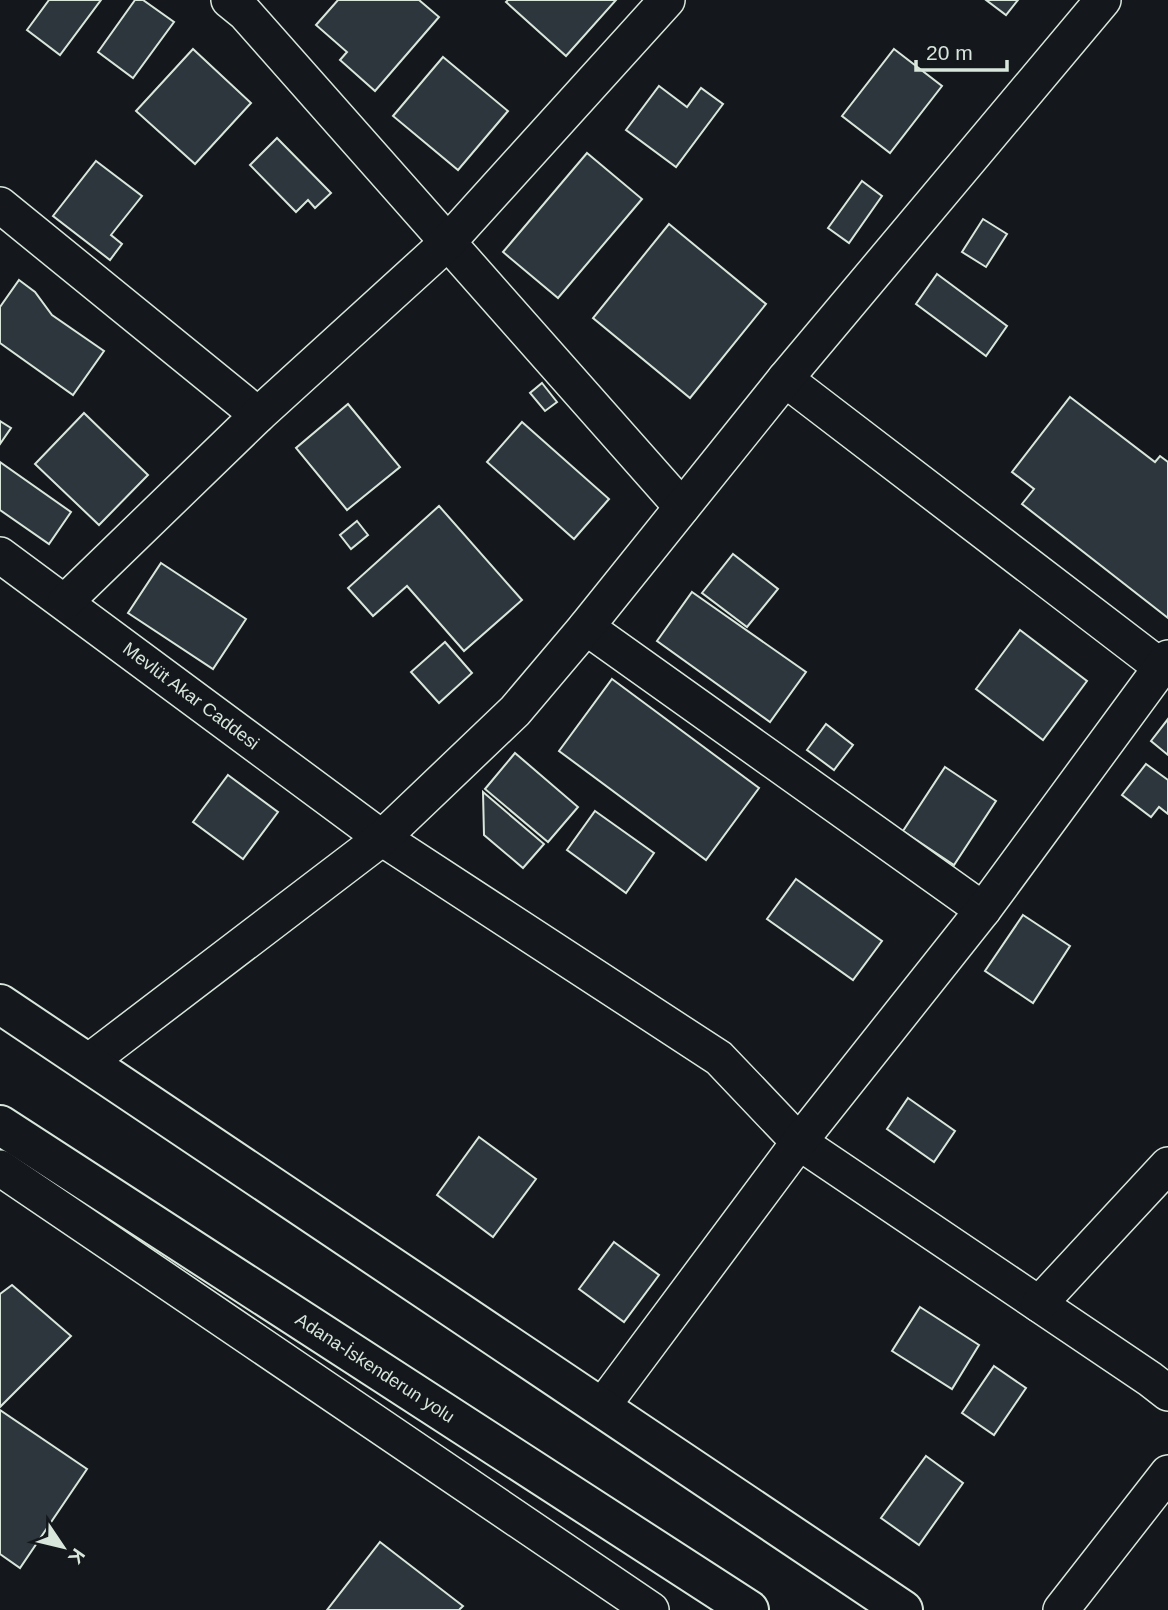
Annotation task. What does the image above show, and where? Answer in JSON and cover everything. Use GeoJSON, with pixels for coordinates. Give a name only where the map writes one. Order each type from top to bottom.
{"type":"FeatureCollection","features":[{"type":"Feature","properties":{"kind":"highway"},"geometry":{"type":"LineString","coordinates":[[0,1004],[903,1610]]}},
{"type":"Feature","properties":{"kind":"highway","name":"Adana-İskenderun yolu"},"geometry":{"type":"LineString","coordinates":[[0,1125],[749,1610]]}},
{"type":"Feature","properties":{"kind":"street"},"geometry":{"type":"LineString","coordinates":[[65,602],[258,415],[447,243],[667,0]]}},
{"type":"Feature","properties":{"kind":"street"},"geometry":{"type":"LineString","coordinates":[[87,1063],[382,838],[515,711],[785,379],[1103,0]]}},
{"type":"Feature","properties":{"kind":"street"},"geometry":{"type":"LineString","coordinates":[[243,4],[447,243],[682,507]]}},
{"type":"Feature","properties":{"kind":"street"},"geometry":{"type":"LineString","coordinates":[[0,205],[258,415]]}},
{"type":"Feature","properties":{"kind":"street"},"geometry":{"type":"LineString","coordinates":[[601,1408],[799,1142],[983,910],[1164,662],[785,379]]}},
{"type":"Feature","properties":{"kind":"street","name":"Mevlüt Akar Caddesi"},"geometry":{"type":"LineString","coordinates":[[0,555],[382,838],[719,1058],[799,1142],[1039,1304],[1162,1377]]}},
{"type":"Feature","properties":{"kind":"street"},"geometry":{"type":"LineString","coordinates":[[586,627],[983,910]]}},
{"type":"Feature","properties":{"kind":"street"},"geometry":{"type":"LineString","coordinates":[[1039,1304],[1168,1165]]}},
{"type":"Feature","properties":{"kind":"street"},"geometry":{"type":"LineString","coordinates":[[0,1168],[651,1610]]}},
{"type":"Feature","properties":{"kind":"street"},"geometry":{"type":"LineString","coordinates":[[1061,1610],[1168,1473]]}},
{"type":"Feature","properties":{"kind":"building"},"geometry":{"type":"Polygon","coordinates":[[[49,0],[101,0],[60,55],[27,30],[49,0]]]}},
{"type":"Feature","properties":{"kind":"building"},"geometry":{"type":"Polygon","coordinates":[[[135,0],[143,0],[174,22],[133,78],[98,52],[135,0]]]}},
{"type":"Feature","properties":{"kind":"building"},"geometry":{"type":"Polygon","coordinates":[[[338,0],[419,0],[439,17],[375,91],[340,60],[347,52],[316,25],[338,0]]]}},
{"type":"Feature","properties":{"kind":"building"},"geometry":{"type":"Polygon","coordinates":[[[616,0],[566,56],[506,2],[616,0]]]}},
{"type":"Feature","properties":{"kind":"building"},"geometry":{"type":"Polygon","coordinates":[[[986,0],[1018,0],[1006,15],[986,0]]]}},
{"type":"Feature","properties":{"kind":"building"},"geometry":{"type":"Polygon","coordinates":[[[193,49],[251,103],[195,164],[136,111],[193,49]]]}},
{"type":"Feature","properties":{"kind":"building"},"geometry":{"type":"Polygon","coordinates":[[[894,49],[942,86],[890,153],[842,116],[894,49]]]}},
{"type":"Feature","properties":{"kind":"building"},"geometry":{"type":"Polygon","coordinates":[[[443,57],[508,111],[458,170],[393,116],[443,57]]]}},
{"type":"Feature","properties":{"kind":"building"},"geometry":{"type":"Polygon","coordinates":[[[659,86],[687,107],[701,88],[723,104],[676,167],[626,130],[659,86]]]}},
{"type":"Feature","properties":{"kind":"building"},"geometry":{"type":"Polygon","coordinates":[[[277,138],[331,193],[315,208],[308,200],[296,212],[250,165],[277,138]]]}},
{"type":"Feature","properties":{"kind":"building"},"geometry":{"type":"Polygon","coordinates":[[[587,153],[642,199],[558,298],[503,252],[587,153]]]}},
{"type":"Feature","properties":{"kind":"building"},"geometry":{"type":"Polygon","coordinates":[[[96,161],[142,196],[111,235],[122,244],[110,260],[53,216],[96,161]]]}},
{"type":"Feature","properties":{"kind":"building"},"geometry":{"type":"Polygon","coordinates":[[[862,181],[882,196],[849,243],[828,228],[862,181]]]}},
{"type":"Feature","properties":{"kind":"building"},"geometry":{"type":"Polygon","coordinates":[[[983,219],[1007,234],[986,267],[962,252],[983,219]]]}},
{"type":"Feature","properties":{"kind":"building"},"geometry":{"type":"Polygon","coordinates":[[[669,224],[766,304],[690,398],[593,318],[669,224]]]}},
{"type":"Feature","properties":{"kind":"building"},"geometry":{"type":"Polygon","coordinates":[[[937,274],[1007,326],[986,356],[916,304],[937,274]]]}},
{"type":"Feature","properties":{"kind":"building"},"geometry":{"type":"Polygon","coordinates":[[[19,280],[35,292],[52,315],[104,351],[73,395],[0,343],[0,307],[19,280]]]}},
{"type":"Feature","properties":{"kind":"building"},"geometry":{"type":"Polygon","coordinates":[[[542,383],[557,402],[545,411],[530,393],[542,383]]]}},
{"type":"Feature","properties":{"kind":"building"},"geometry":{"type":"Polygon","coordinates":[[[1070,397],[1155,462],[1160,456],[1168,462],[1168,618],[1022,504],[1034,489],[1012,472],[1070,397]]]}},
{"type":"Feature","properties":{"kind":"building"},"geometry":{"type":"Polygon","coordinates":[[[348,404],[400,467],[347,510],[296,448],[348,404]]]}},
{"type":"Feature","properties":{"kind":"building"},"geometry":{"type":"Polygon","coordinates":[[[84,413],[148,475],[99,525],[35,464],[84,413]]]}},
{"type":"Feature","properties":{"kind":"building"},"geometry":{"type":"Polygon","coordinates":[[[0,421],[11,428],[0,444],[0,421]]]}},
{"type":"Feature","properties":{"kind":"building"},"geometry":{"type":"Polygon","coordinates":[[[522,422],[609,499],[574,539],[487,462],[522,422]]]}},
{"type":"Feature","properties":{"kind":"building"},"geometry":{"type":"Polygon","coordinates":[[[0,462],[71,512],[49,544],[0,510],[0,462]]]}},
{"type":"Feature","properties":{"kind":"building"},"geometry":{"type":"Polygon","coordinates":[[[439,506],[522,600],[464,651],[407,586],[373,616],[348,588],[439,506]]]}},
{"type":"Feature","properties":{"kind":"building"},"geometry":{"type":"Polygon","coordinates":[[[357,521],[368,535],[351,549],[340,535],[357,521]]]}},
{"type":"Feature","properties":{"kind":"building"},"geometry":{"type":"Polygon","coordinates":[[[733,554],[778,589],[747,627],[702,593],[733,554]]]}},
{"type":"Feature","properties":{"kind":"building"},"geometry":{"type":"Polygon","coordinates":[[[161,563],[246,619],[213,669],[128,613],[161,563]]]}},
{"type":"Feature","properties":{"kind":"building"},"geometry":{"type":"Polygon","coordinates":[[[692,592],[806,672],[770,722],[657,641],[692,592]]]}},
{"type":"Feature","properties":{"kind":"building"},"geometry":{"type":"Polygon","coordinates":[[[1020,630],[1087,681],[1043,740],[976,689],[1020,630]]]}},
{"type":"Feature","properties":{"kind":"building"},"geometry":{"type":"Polygon","coordinates":[[[445,642],[472,673],[439,703],[411,672],[445,642]]]}},
{"type":"Feature","properties":{"kind":"building"},"geometry":{"type":"Polygon","coordinates":[[[612,679],[759,788],[706,860],[559,751],[612,679]]]}},
{"type":"Feature","properties":{"kind":"building"},"geometry":{"type":"Polygon","coordinates":[[[1168,719],[1168,755],[1151,741],[1168,719]]]}},
{"type":"Feature","properties":{"kind":"building"},"geometry":{"type":"Polygon","coordinates":[[[826,724],[853,745],[834,770],[807,750],[826,724]]]}},
{"type":"Feature","properties":{"kind":"building"},"geometry":{"type":"Polygon","coordinates":[[[515,753],[578,807],[548,842],[485,789],[515,753]]]}},
{"type":"Feature","properties":{"kind":"building"},"geometry":{"type":"Polygon","coordinates":[[[1146,764],[1168,780],[1168,814],[1159,807],[1151,817],[1122,795],[1146,764]]]}},
{"type":"Feature","properties":{"kind":"building"},"geometry":{"type":"Polygon","coordinates":[[[945,767],[996,801],[954,865],[903,831],[945,767]]]}},
{"type":"Feature","properties":{"kind":"building"},"geometry":{"type":"Polygon","coordinates":[[[228,775],[278,812],[243,859],[193,822],[228,775]]]}},
{"type":"Feature","properties":{"kind":"building"},"geometry":{"type":"Polygon","coordinates":[[[483,792],[544,844],[523,868],[484,835],[483,792]]]}},
{"type":"Feature","properties":{"kind":"building"},"geometry":{"type":"Polygon","coordinates":[[[595,811],[654,853],[626,893],[567,850],[595,811]]]}},
{"type":"Feature","properties":{"kind":"building"},"geometry":{"type":"Polygon","coordinates":[[[796,879],[882,941],[853,980],[767,919],[796,879]]]}},
{"type":"Feature","properties":{"kind":"building"},"geometry":{"type":"Polygon","coordinates":[[[1023,915],[1070,946],[1033,1003],[985,971],[1023,915]]]}},
{"type":"Feature","properties":{"kind":"building"},"geometry":{"type":"Polygon","coordinates":[[[908,1098],[955,1131],[934,1162],[887,1129],[908,1098]]]}},
{"type":"Feature","properties":{"kind":"building"},"geometry":{"type":"Polygon","coordinates":[[[479,1137],[536,1179],[493,1237],[437,1195],[479,1137]]]}},
{"type":"Feature","properties":{"kind":"building"},"geometry":{"type":"Polygon","coordinates":[[[614,1242],[659,1275],[624,1322],[579,1289],[614,1242]]]}},
{"type":"Feature","properties":{"kind":"building"},"geometry":{"type":"Polygon","coordinates":[[[12,1285],[71,1336],[0,1407],[0,1294],[12,1285]]]}},
{"type":"Feature","properties":{"kind":"building"},"geometry":{"type":"Polygon","coordinates":[[[920,1307],[979,1345],[952,1389],[892,1351],[920,1307]]]}},
{"type":"Feature","properties":{"kind":"building"},"geometry":{"type":"Polygon","coordinates":[[[994,1366],[1026,1388],[994,1435],[962,1413],[994,1366]]]}},
{"type":"Feature","properties":{"kind":"building"},"geometry":{"type":"Polygon","coordinates":[[[0,1410],[87,1469],[20,1568],[0,1554],[0,1410]]]}},
{"type":"Feature","properties":{"kind":"building"},"geometry":{"type":"Polygon","coordinates":[[[926,1456],[963,1483],[919,1545],[881,1518],[926,1456]]]}},
{"type":"Feature","properties":{"kind":"building"},"geometry":{"type":"Polygon","coordinates":[[[380,1542],[463,1606],[459,1610],[327,1610],[380,1542]]]}}]}
